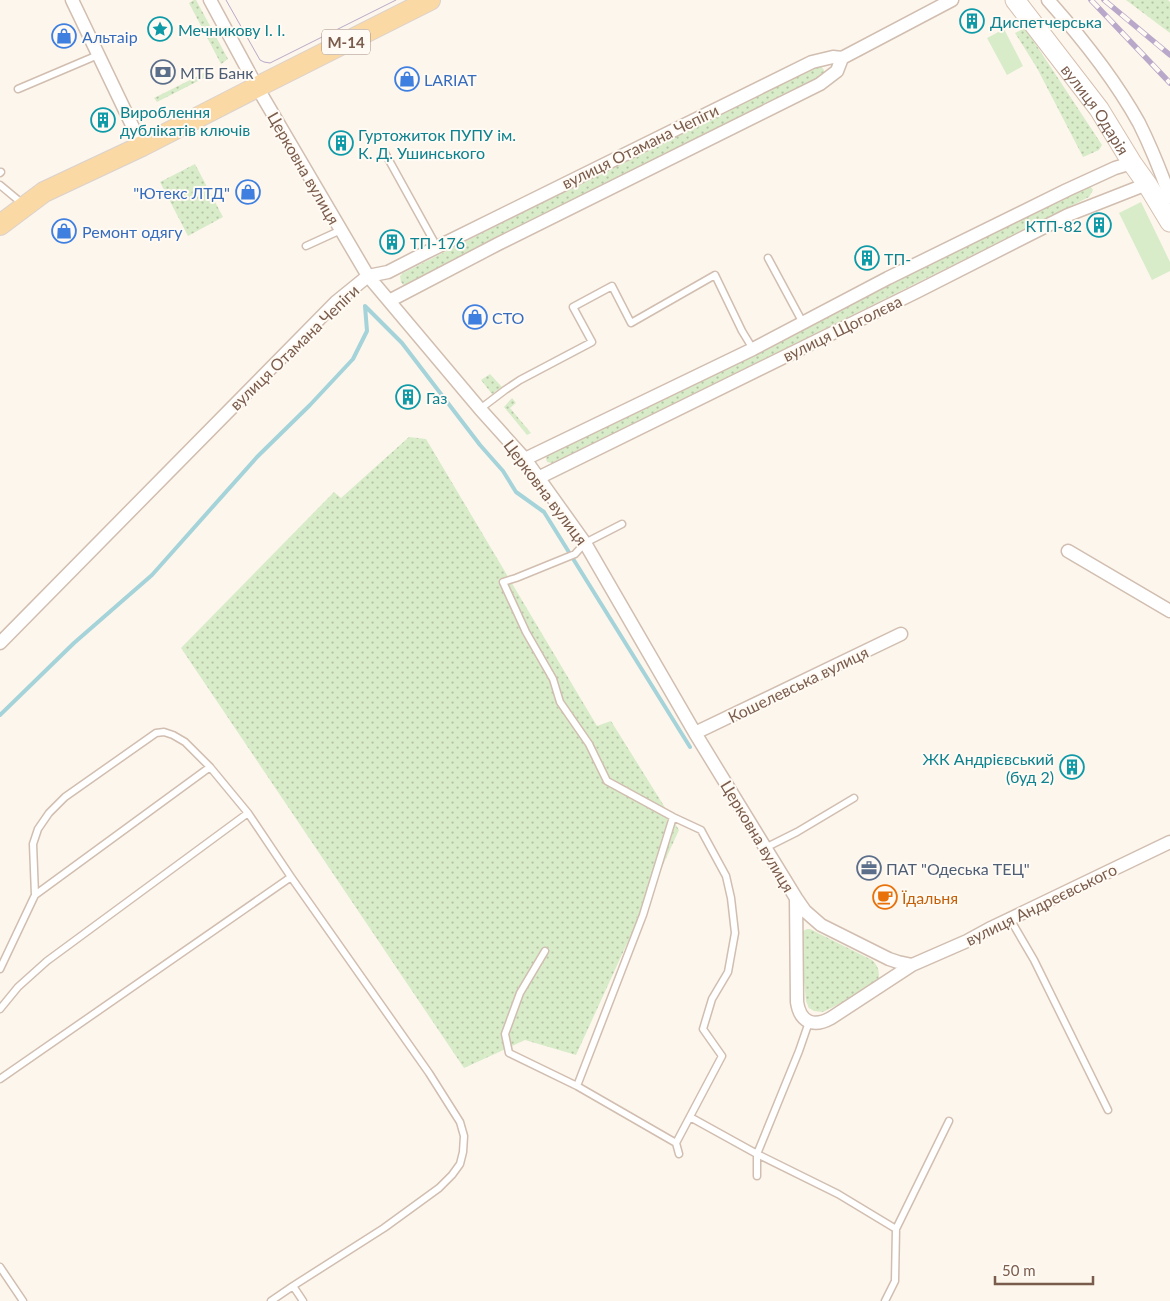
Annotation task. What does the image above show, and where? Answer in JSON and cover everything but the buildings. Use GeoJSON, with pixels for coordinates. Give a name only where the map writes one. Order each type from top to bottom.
{"type":"FeatureCollection","features":[{"type":"Feature","properties":{"kind":"main road","name":"М-14"},"geometry":{"type":"LineString","coordinates":[[0,225],[44,192],[142,146],[430,0]]}},
{"type":"Feature","properties":{"kind":"street"},"geometry":{"type":"LineString","coordinates":[[72,0],[142,146]]}},
{"type":"Feature","properties":{"kind":"street","name":"Церковна вулиця"},"geometry":{"type":"LineString","coordinates":[[210,0],[257,87],[368,276],[480,409],[525,459],[586,543],[695,733],[805,911],[821,925],[889,959],[912,965]]}},
{"type":"Feature","properties":{"kind":"street","name":"вулиця Отамана Чепіги"},"geometry":{"type":"LineString","coordinates":[[0,643],[336,302],[368,276],[388,272],[437,246],[812,62],[824,58],[842,58],[952,0]]}},
{"type":"Feature","properties":{"kind":"street","name":"вулиця Одарія"},"geometry":{"type":"LineString","coordinates":[[1015,0],[1099,109],[1132,163],[1148,184],[1170,222]]}},
{"type":"Feature","properties":{"kind":"street"},"geometry":{"type":"LineString","coordinates":[[1048,0],[1086,44],[1113,82],[1139,124],[1158,164],[1170,197]]}},
{"type":"Feature","properties":{"kind":"street","name":"вулиця Отамана Чепіги"},"geometry":{"type":"LineString","coordinates":[[389,301],[498,244],[820,84],[837,71],[842,58]]}},
{"type":"Feature","properties":{"kind":"street","name":"вулиця Щоголєва"},"geometry":{"type":"LineString","coordinates":[[525,459],[753,349],[893,276],[1067,190],[1115,168],[1132,163]]}},
{"type":"Feature","properties":{"kind":"street","name":"вулиця Щоголєва"},"geometry":{"type":"LineString","coordinates":[[538,478],[1068,215],[1148,184]]}},
{"type":"Feature","properties":{"kind":"street"},"geometry":{"type":"LineString","coordinates":[[1068,551],[1170,611]]}},
{"type":"Feature","properties":{"kind":"street","name":"Кошелевська вулиця"},"geometry":{"type":"LineString","coordinates":[[695,733],[901,634]]}},
{"type":"Feature","properties":{"kind":"street","name":"вулиця Андреєвського"},"geometry":{"type":"LineString","coordinates":[[912,965],[967,941],[1170,842]]}},
{"type":"Feature","properties":{"kind":"street","name":"Церковна вулиця"},"geometry":{"type":"LineString","coordinates":[[796,898],[797,1002],[800,1014],[809,1022]]}},
{"type":"Feature","properties":{"kind":"street"},"geometry":{"type":"LineString","coordinates":[[809,1022],[819,1024],[831,1018],[912,965]]}},
{"type":"Feature","properties":{"kind":"lane"},"geometry":{"type":"LineString","coordinates":[[18,89],[98,55]]}},
{"type":"Feature","properties":{"kind":"lane"},"geometry":{"type":"LineString","coordinates":[[385,153],[437,246]]}},
{"type":"Feature","properties":{"kind":"lane"},"geometry":{"type":"LineString","coordinates":[[0,185],[24,206]]}},
{"type":"Feature","properties":{"kind":"lane"},"geometry":{"type":"LineString","coordinates":[[306,246],[340,230]]}},
{"type":"Feature","properties":{"kind":"lane"},"geometry":{"type":"LineString","coordinates":[[768,258],[803,323]]}},
{"type":"Feature","properties":{"kind":"lane"},"geometry":{"type":"LineString","coordinates":[[480,409],[520,380],[592,342],[573,307],[612,286],[631,322],[715,275],[742,331],[753,349]]}},
{"type":"Feature","properties":{"kind":"lane"},"geometry":{"type":"LineString","coordinates":[[622,524],[586,543],[575,554],[503,582],[526,632],[552,679],[560,702],[590,744],[608,781],[673,817],[701,830],[726,876],[731,898],[735,933],[728,972],[712,999],[703,1029],[722,1056],[676,1143],[679,1154]]}},
{"type":"Feature","properties":{"kind":"lane"},"geometry":{"type":"LineString","coordinates":[[0,968],[35,895],[33,844],[38,830],[49,813],[65,797],[156,733],[164,732],[185,742],[210,767],[248,813],[429,1074],[460,1122],[464,1136],[460,1164],[452,1175],[438,1188],[384,1228],[271,1301]]}},
{"type":"Feature","properties":{"kind":"lane"},"geometry":{"type":"LineString","coordinates":[[35,895],[210,767]]}},
{"type":"Feature","properties":{"kind":"lane"},"geometry":{"type":"LineString","coordinates":[[765,848],[797,832],[854,798]]}},
{"type":"Feature","properties":{"kind":"lane"},"geometry":{"type":"LineString","coordinates":[[0,1009],[18,987],[47,961],[248,813]]}},
{"type":"Feature","properties":{"kind":"lane"},"geometry":{"type":"LineString","coordinates":[[577,1086],[643,915],[673,817]]}},
{"type":"Feature","properties":{"kind":"lane"},"geometry":{"type":"LineString","coordinates":[[0,1079],[291,877]]}},
{"type":"Feature","properties":{"kind":"lane"},"geometry":{"type":"LineString","coordinates":[[1010,919],[1034,960],[1108,1110]]}},
{"type":"Feature","properties":{"kind":"lane"},"geometry":{"type":"LineString","coordinates":[[545,951],[520,994],[505,1034],[509,1052],[577,1086],[676,1143]]}},
{"type":"Feature","properties":{"kind":"lane"},"geometry":{"type":"LineString","coordinates":[[757,1176],[757,1154],[799,1052],[809,1022]]}},
{"type":"Feature","properties":{"kind":"lane"},"geometry":{"type":"LineString","coordinates":[[690,1117],[757,1154],[838,1194],[896,1229]]}},
{"type":"Feature","properties":{"kind":"lane"},"geometry":{"type":"LineString","coordinates":[[885,1301],[895,1281],[896,1229],[949,1121]]}},
{"type":"Feature","properties":{"kind":"lane"},"geometry":{"type":"LineString","coordinates":[[0,1266],[23,1301]]}},
{"type":"Feature","properties":{"kind":"lane"},"geometry":{"type":"LineString","coordinates":[[293,1286],[303,1301]]}},
{"type":"Feature","properties":{"kind":"green space"},"geometry":{"type":"Polygon","coordinates":[[[196,0],[228,59],[221,64],[189,3],[196,0]]]}},
{"type":"Feature","properties":{"kind":"green space"},"geometry":{"type":"Polygon","coordinates":[[[1126,0],[1168,0],[1170,2],[1170,33],[1126,0]]]}},
{"type":"Feature","properties":{"kind":"green space"},"geometry":{"type":"Polygon","coordinates":[[[1025,28],[1102,145],[1099,150],[1083,157],[1037,68],[1015,33],[1025,28]]]}},
{"type":"Feature","properties":{"kind":"green space"},"geometry":{"type":"Polygon","coordinates":[[[1004,29],[1023,66],[1007,75],[987,38],[1004,29]]]}},
{"type":"Feature","properties":{"kind":"green space"},"geometry":{"type":"Polygon","coordinates":[[[816,65],[821,66],[824,70],[821,79],[406,288],[401,282],[400,276],[403,273],[816,65]]]}},
{"type":"Feature","properties":{"kind":"green space"},"geometry":{"type":"Polygon","coordinates":[[[210,70],[212,74],[157,102],[154,98],[210,70]]]}},
{"type":"Feature","properties":{"kind":"green space"},"geometry":{"type":"Polygon","coordinates":[[[195,164],[223,217],[188,236],[160,182],[195,164]]]}},
{"type":"Feature","properties":{"kind":"green space"},"geometry":{"type":"Polygon","coordinates":[[[1088,186],[1093,190],[1089,197],[557,462],[547,462],[546,458],[551,452],[1088,186]]]}},
{"type":"Feature","properties":{"kind":"green space"},"geometry":{"type":"Polygon","coordinates":[[[1141,202],[1170,262],[1170,271],[1152,280],[1119,213],[1141,202]]]}},
{"type":"Feature","properties":{"kind":"green space"},"geometry":{"type":"Polygon","coordinates":[[[490,374],[502,387],[492,394],[481,380],[490,374]]]}},
{"type":"Feature","properties":{"kind":"green space"},"geometry":{"type":"Polygon","coordinates":[[[512,398],[516,403],[510,408],[531,433],[527,435],[504,407],[512,398]]]}},
{"type":"Feature","properties":{"kind":"green space"},"geometry":{"type":"Polygon","coordinates":[[[409,437],[426,439],[597,726],[611,721],[679,830],[576,1055],[525,1040],[464,1068],[181,648],[334,492],[341,498],[409,437]]]}},
{"type":"Feature","properties":{"kind":"green space"},"geometry":{"type":"Polygon","coordinates":[[[807,929],[872,960],[878,970],[878,982],[860,994],[823,1012],[814,1011],[809,1008],[806,1001],[800,940],[803,931],[807,929]]]}},
{"type":"Feature","properties":{"kind":"waterway"},"geometry":{"type":"LineString","coordinates":[[0,715],[74,643],[152,575],[257,457],[353,359],[367,331],[365,306],[402,343],[480,445],[503,471],[516,492],[544,512],[690,747]]}},
{"type":"Feature","properties":{"kind":"tram line"},"geometry":{"type":"LineString","coordinates":[[226,0],[260,60],[270,63],[396,0]]}},
{"type":"Feature","properties":{"kind":"railway"},"geometry":{"type":"LineString","coordinates":[[1091,0],[1170,83]]}},
{"type":"Feature","properties":{"kind":"railway"},"geometry":{"type":"LineString","coordinates":[[1104,0],[1170,55]]}},
{"type":"Feature","properties":{"kind":"place","name":"Диспетчерська"},"geometry":{"type":"Point","coordinates":[972,21]}},
{"type":"Feature","properties":{"kind":"place","name":"Мечникову І. І."},"geometry":{"type":"Point","coordinates":[160,29]}},
{"type":"Feature","properties":{"kind":"place","name":"Альтаір"},"geometry":{"type":"Point","coordinates":[64,36]}},
{"type":"Feature","properties":{"kind":"place","name":"МТБ Банк"},"geometry":{"type":"Point","coordinates":[163,72]}},
{"type":"Feature","properties":{"kind":"place","name":"LARIAT"},"geometry":{"type":"Point","coordinates":[407,79]}},
{"type":"Feature","properties":{"kind":"place","name":"Вироблення дублікатів ключів"},"geometry":{"type":"Point","coordinates":[103,120]}},
{"type":"Feature","properties":{"kind":"place","name":"Гуртожиток ПУПУ ім. К. Д. Ушинського"},"geometry":{"type":"Point","coordinates":[341,143]}},
{"type":"Feature","properties":{"kind":"place","name":"\"Ютекс ЛТД\""},"geometry":{"type":"Point","coordinates":[248,192]}},
{"type":"Feature","properties":{"kind":"place","name":"КТП-82"},"geometry":{"type":"Point","coordinates":[1099,225]}},
{"type":"Feature","properties":{"kind":"place","name":"Ремонт одягу"},"geometry":{"type":"Point","coordinates":[64,231]}},
{"type":"Feature","properties":{"kind":"place","name":"ТП-176"},"geometry":{"type":"Point","coordinates":[392,242]}},
{"type":"Feature","properties":{"kind":"place","name":"ТП-"},"geometry":{"type":"Point","coordinates":[867,258]}},
{"type":"Feature","properties":{"kind":"place","name":"СТО"},"geometry":{"type":"Point","coordinates":[475,317]}},
{"type":"Feature","properties":{"kind":"place","name":"Газ"},"geometry":{"type":"Point","coordinates":[408,397]}},
{"type":"Feature","properties":{"kind":"place","name":"ЖК Андрієвський (буд 2)"},"geometry":{"type":"Point","coordinates":[1072,767]}},
{"type":"Feature","properties":{"kind":"place","name":"ПАТ \"Одеська ТЕЦ\""},"geometry":{"type":"Point","coordinates":[869,868]}},
{"type":"Feature","properties":{"kind":"place","name":"Їдальня"},"geometry":{"type":"Point","coordinates":[885,897]}}]}
